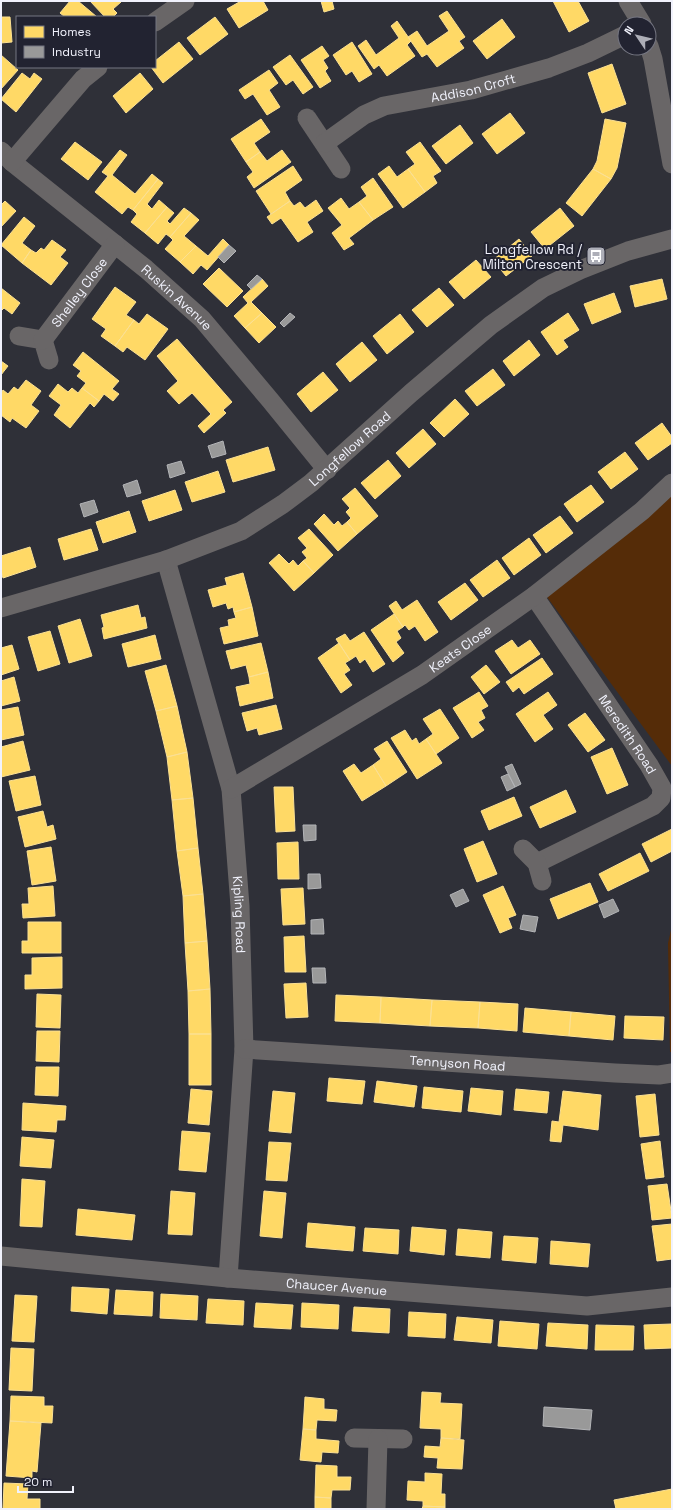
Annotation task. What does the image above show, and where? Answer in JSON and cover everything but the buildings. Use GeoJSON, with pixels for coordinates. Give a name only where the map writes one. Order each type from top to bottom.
{"type":"FeatureCollection","features":[{"type":"Feature","properties":{"kind":"street"},"geometry":{"type":"LineString","coordinates":[[156,21],[185,1]]}},
{"type":"Feature","properties":{"kind":"street"},"geometry":{"type":"LineString","coordinates":[[628,1],[637,16]]}},
{"type":"Feature","properties":{"kind":"street","name":"Addison Croft"},"geometry":{"type":"LineString","coordinates":[[325,143],[364,115],[384,106],[471,90],[549,68],[588,53],[617,39]]}},
{"type":"Feature","properties":{"kind":"street"},"geometry":{"type":"LineString","coordinates":[[652,56],[672,164]]}},
{"type":"Feature","properties":{"kind":"street"},"geometry":{"type":"LineString","coordinates":[[7,156],[83,79],[97,68]]}},
{"type":"Feature","properties":{"kind":"street"},"geometry":{"type":"LineString","coordinates":[[308,118],[341,169]]}},
{"type":"Feature","properties":{"kind":"street","name":"Ruskin Avenue"},"geometry":{"type":"LineString","coordinates":[[7,156],[115,244],[202,319],[327,470]]}},
{"type":"Feature","properties":{"kind":"street","name":"Longfellow Road"},"geometry":{"type":"LineString","coordinates":[[1,608],[166,560],[241,531],[283,504],[327,470],[411,393],[486,330],[543,288],[580,270],[628,251],[672,239]]}},
{"type":"Feature","properties":{"kind":"street","name":"Shelley Close"},"geometry":{"type":"LineString","coordinates":[[43,340],[115,244]]}},
{"type":"Feature","properties":{"kind":"street","name":"Shelley Close"},"geometry":{"type":"LineString","coordinates":[[20,336],[43,340]]}},
{"type":"Feature","properties":{"kind":"street","name":"Shelley Close"},"geometry":{"type":"LineString","coordinates":[[43,340],[49,360]]}},
{"type":"Feature","properties":{"kind":"street","name":"Keats Close"},"geometry":{"type":"LineString","coordinates":[[231,789],[422,675],[534,596],[642,511],[672,483]]}},
{"type":"Feature","properties":{"kind":"street","name":"Kipling Road"},"geometry":{"type":"LineString","coordinates":[[166,560],[231,789],[240,906],[244,1049],[228,1278]]}},
{"type":"Feature","properties":{"kind":"street","name":"Meredith Road"},"geometry":{"type":"LineString","coordinates":[[523,849],[540,872],[654,806],[660,798],[662,788],[649,765],[534,596]]}},
{"type":"Feature","properties":{"kind":"street","name":"Tennyson Road"},"geometry":{"type":"LineString","coordinates":[[244,1049],[615,1073],[659,1075],[672,1073]]}},
{"type":"Feature","properties":{"kind":"street","name":"Chaucer Avenue"},"geometry":{"type":"LineString","coordinates":[[1,1256],[228,1278],[586,1306],[672,1297]]}},
{"type":"Feature","properties":{"kind":"street"},"geometry":{"type":"LineString","coordinates":[[354,1438],[403,1439]]}},
{"type":"Feature","properties":{"kind":"street"},"geometry":{"type":"LineString","coordinates":[[376,1509],[378,1439]]}},
{"type":"Feature","properties":{"kind":"shaded area"},"geometry":{"type":"Polygon","coordinates":[[[672,488],[672,766],[547,597],[672,488]]]}},
{"type":"Feature","properties":{"kind":"shaded area"},"geometry":{"type":"Polygon","coordinates":[[[672,926],[672,1052],[670,1052],[668,943],[672,926]]]}},
{"type":"Feature","properties":{"kind":"place","name":"Longfellow Rd / Milton Crescent"},"geometry":{"type":"Point","coordinates":[596,256]}}]}
